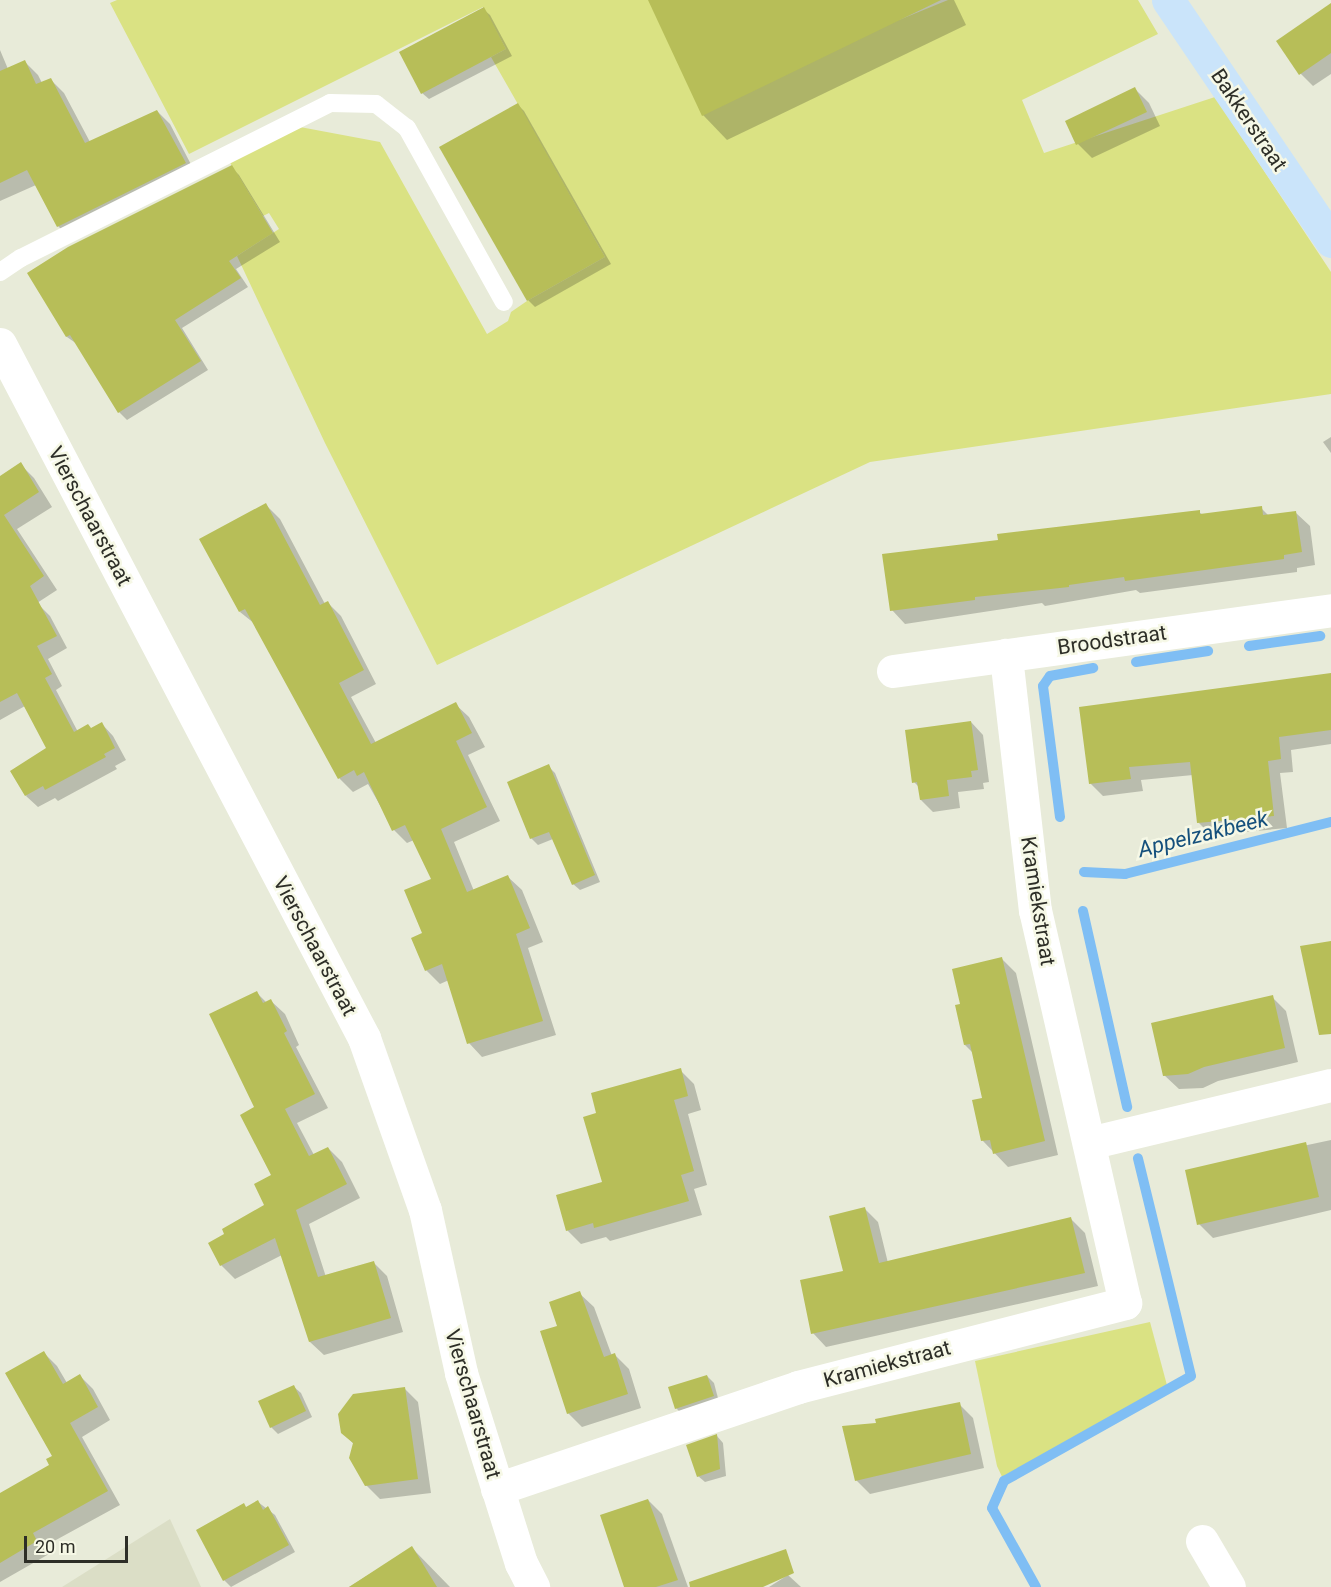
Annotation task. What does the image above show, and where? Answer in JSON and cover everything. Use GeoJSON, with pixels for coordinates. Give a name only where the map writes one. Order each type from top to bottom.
{"type":"FeatureCollection","features":[{"type":"Feature","properties":{"kind":"street","name":"Bakkerstraat"},"geometry":{"type":"LineString","coordinates":[[1168,0],[1331,241]]}},
{"type":"Feature","properties":{"kind":"street","name":"Vierschaarstraat"},"geometry":{"type":"LineString","coordinates":[[0,344],[364,1038],[425,1210],[461,1373],[521,1563],[533,1587]]}},
{"type":"Feature","properties":{"kind":"street","name":"Broodstraat"},"geometry":{"type":"LineString","coordinates":[[893,671],[1331,610]]}},
{"type":"Feature","properties":{"kind":"street","name":"Kramiekstraat"},"geometry":{"type":"LineString","coordinates":[[497,1489],[798,1388],[1125,1303],[1035,911],[1006,655]]}},
{"type":"Feature","properties":{"kind":"street"},"geometry":{"type":"LineString","coordinates":[[1089,1143],[1331,1085]]}},
{"type":"Feature","properties":{"kind":"street"},"geometry":{"type":"LineString","coordinates":[[1202,1541],[1229,1587]]}},
{"type":"Feature","properties":{"kind":"lane"},"geometry":{"type":"LineString","coordinates":[[0,272],[21,258],[330,103],[376,104],[407,128],[504,302]]}},
{"type":"Feature","properties":{"kind":"shaded area"},"geometry":{"type":"Polygon","coordinates":[[[170,1519],[201,1587],[62,1587],[170,1519]]]}},
{"type":"Feature","properties":{"kind":"green space"},"geometry":{"type":"Polygon","coordinates":[[[117,0],[648,0],[899,20],[948,0],[1138,0],[1158,34],[1022,100],[1044,153],[1215,97],[1331,272],[1331,394],[870,462],[437,665],[325,443],[237,256],[279,229],[269,213],[263,216],[229,161],[300,127],[380,142],[487,334],[508,321],[511,312],[527,301],[605,257],[491,57],[506,49],[483,7],[189,154],[110,3],[117,0]]]}},
{"type":"Feature","properties":{"kind":"green space"},"geometry":{"type":"Polygon","coordinates":[[[1150,1322],[1168,1389],[1004,1481],[997,1466],[975,1361],[1150,1322]]]}},
{"type":"Feature","properties":{"kind":"building"},"geometry":{"type":"Polygon","coordinates":[[[648,0],[941,0],[702,116],[648,0]]]}},
{"type":"Feature","properties":{"kind":"building"},"geometry":{"type":"Polygon","coordinates":[[[1331,3],[1331,53],[1299,75],[1276,41],[1331,3]]]}},
{"type":"Feature","properties":{"kind":"building"},"geometry":{"type":"Polygon","coordinates":[[[484,7],[506,49],[421,94],[399,52],[484,7]]]}},
{"type":"Feature","properties":{"kind":"building"},"geometry":{"type":"Polygon","coordinates":[[[25,60],[36,84],[51,78],[85,143],[157,110],[186,163],[57,227],[27,170],[0,183],[0,71],[25,60]]]}},
{"type":"Feature","properties":{"kind":"building"},"geometry":{"type":"Polygon","coordinates":[[[1135,87],[1147,112],[1076,145],[1065,121],[1135,87]]]}},
{"type":"Feature","properties":{"kind":"building"},"geometry":{"type":"Polygon","coordinates":[[[518,103],[605,257],[527,301],[439,147],[518,103]]]}},
{"type":"Feature","properties":{"kind":"building"},"geometry":{"type":"Polygon","coordinates":[[[232,165],[273,233],[229,261],[241,278],[175,320],[201,361],[118,413],[70,335],[66,337],[27,273],[68,247],[232,165]]]}},
{"type":"Feature","properties":{"kind":"building"},"geometry":{"type":"Polygon","coordinates":[[[21,462],[39,492],[4,515],[44,576],[30,586],[57,636],[37,646],[52,674],[45,678],[74,732],[88,724],[91,728],[102,722],[115,748],[104,754],[106,757],[45,790],[43,786],[25,796],[10,771],[46,748],[17,693],[0,702],[0,476],[21,462]]]}},
{"type":"Feature","properties":{"kind":"building"},"geometry":{"type":"Polygon","coordinates":[[[266,503],[320,605],[328,601],[364,670],[339,683],[371,744],[456,702],[472,733],[456,741],[487,807],[441,829],[467,892],[508,875],[530,928],[516,934],[543,1021],[467,1044],[442,964],[425,971],[411,938],[422,933],[404,890],[431,879],[405,825],[392,831],[364,772],[357,776],[354,770],[338,779],[245,609],[239,612],[199,539],[266,503]]]}},
{"type":"Feature","properties":{"kind":"building"},"geometry":{"type":"Polygon","coordinates":[[[1262,506],[1263,515],[1296,511],[1302,552],[1284,555],[1284,559],[1125,581],[1124,577],[1069,585],[1069,587],[975,597],[975,600],[890,611],[882,554],[998,540],[997,534],[1200,510],[1200,514],[1262,506]]]}},
{"type":"Feature","properties":{"kind":"building"},"geometry":{"type":"Polygon","coordinates":[[[1331,673],[1331,730],[1279,737],[1281,759],[1268,761],[1274,816],[1197,823],[1190,762],[1129,767],[1131,779],[1089,784],[1079,707],[1331,673]]]}},
{"type":"Feature","properties":{"kind":"building"},"geometry":{"type":"Polygon","coordinates":[[[971,721],[978,770],[971,771],[972,777],[947,780],[949,796],[920,800],[917,782],[912,783],[905,730],[971,721]]]}},
{"type":"Feature","properties":{"kind":"building"},"geometry":{"type":"Polygon","coordinates":[[[549,764],[595,875],[572,885],[549,832],[530,839],[507,782],[549,764]]]}},
{"type":"Feature","properties":{"kind":"building"},"geometry":{"type":"Polygon","coordinates":[[[1331,941],[1331,1034],[1319,1035],[1300,946],[1331,941]]]}},
{"type":"Feature","properties":{"kind":"building"},"geometry":{"type":"Polygon","coordinates":[[[1002,957],[1045,1141],[993,1154],[990,1140],[981,1141],[972,1100],[982,1098],[970,1044],[964,1045],[955,1005],[960,1004],[952,969],[1002,957]]]}},
{"type":"Feature","properties":{"kind":"building"},"geometry":{"type":"Polygon","coordinates":[[[257,991],[263,1003],[271,999],[287,1031],[284,1033],[315,1094],[285,1109],[309,1156],[328,1147],[347,1184],[296,1210],[318,1277],[374,1261],[391,1318],[309,1342],[275,1238],[220,1266],[208,1243],[224,1234],[222,1229],[264,1205],[254,1184],[271,1175],[240,1115],[254,1107],[209,1014],[257,991]]]}},
{"type":"Feature","properties":{"kind":"building"},"geometry":{"type":"Polygon","coordinates":[[[1273,995],[1285,1048],[1204,1067],[1188,1074],[1163,1076],[1151,1023],[1273,995]]]}},
{"type":"Feature","properties":{"kind":"building"},"geometry":{"type":"Polygon","coordinates":[[[681,1068],[688,1096],[674,1100],[694,1171],[681,1175],[689,1201],[594,1228],[593,1223],[566,1231],[556,1195],[602,1182],[583,1117],[596,1113],[591,1093],[681,1068]]]}},
{"type":"Feature","properties":{"kind":"building"},"geometry":{"type":"Polygon","coordinates":[[[1306,1142],[1319,1197],[1197,1225],[1185,1170],[1306,1142]]]}},
{"type":"Feature","properties":{"kind":"building"},"geometry":{"type":"Polygon","coordinates":[[[865,1207],[879,1263],[1071,1217],[1085,1273],[811,1334],[800,1280],[843,1271],[829,1216],[865,1207]]]}},
{"type":"Feature","properties":{"kind":"building"},"geometry":{"type":"Polygon","coordinates":[[[580,1291],[604,1357],[615,1353],[628,1394],[567,1414],[540,1331],[557,1326],[549,1302],[580,1291]]]}},
{"type":"Feature","properties":{"kind":"building"},"geometry":{"type":"Polygon","coordinates":[[[44,1351],[63,1384],[80,1374],[98,1407],[70,1423],[108,1491],[33,1533],[37,1541],[0,1563],[0,1493],[49,1465],[46,1459],[52,1456],[5,1373],[44,1351]]]}},
{"type":"Feature","properties":{"kind":"building"},"geometry":{"type":"Polygon","coordinates":[[[707,1375],[714,1396],[675,1409],[668,1387],[707,1375]]]}},
{"type":"Feature","properties":{"kind":"building"},"geometry":{"type":"Polygon","coordinates":[[[294,1385],[306,1411],[270,1428],[258,1401],[294,1385]]]}},
{"type":"Feature","properties":{"kind":"building"},"geometry":{"type":"Polygon","coordinates":[[[405,1387],[418,1479],[365,1486],[349,1458],[353,1443],[341,1433],[338,1414],[353,1394],[405,1387]]]}},
{"type":"Feature","properties":{"kind":"building"},"geometry":{"type":"Polygon","coordinates":[[[960,1402],[971,1454],[855,1481],[842,1426],[876,1423],[875,1419],[960,1402]]]}},
{"type":"Feature","properties":{"kind":"building"},"geometry":{"type":"Polygon","coordinates":[[[717,1434],[720,1469],[697,1477],[686,1445],[717,1434]]]}},
{"type":"Feature","properties":{"kind":"building"},"geometry":{"type":"Polygon","coordinates":[[[648,1499],[678,1580],[656,1587],[624,1587],[600,1515],[648,1499]]]}},
{"type":"Feature","properties":{"kind":"building"},"geometry":{"type":"Polygon","coordinates":[[[258,1500],[263,1510],[268,1506],[289,1545],[223,1581],[196,1530],[244,1503],[246,1507],[258,1500]]]}},
{"type":"Feature","properties":{"kind":"building"},"geometry":{"type":"Polygon","coordinates":[[[412,1546],[437,1587],[349,1587],[412,1546]]]}},
{"type":"Feature","properties":{"kind":"building"},"geometry":{"type":"Polygon","coordinates":[[[786,1549],[794,1573],[763,1587],[690,1587],[689,1582],[786,1549]]]}},
{"type":"Feature","properties":{"kind":"waterway"},"geometry":{"type":"LineString","coordinates":[[1249,646],[1320,636]]}},
{"type":"Feature","properties":{"kind":"waterway"},"geometry":{"type":"LineString","coordinates":[[1136,662],[1208,651]]}},
{"type":"Feature","properties":{"kind":"waterway"},"geometry":{"type":"LineString","coordinates":[[1060,817],[1043,686],[1050,676],[1093,668]]}},
{"type":"Feature","properties":{"kind":"waterway","name":"Appelzakbeek"},"geometry":{"type":"LineString","coordinates":[[1084,872],[1125,874],[1331,822]]}},
{"type":"Feature","properties":{"kind":"waterway","name":"Appelzakbeek"},"geometry":{"type":"LineString","coordinates":[[1083,911],[1127,1107]]}},
{"type":"Feature","properties":{"kind":"waterway"},"geometry":{"type":"LineString","coordinates":[[1036,1587],[992,1508],[1004,1481],[1191,1376],[1138,1158]]}}]}
